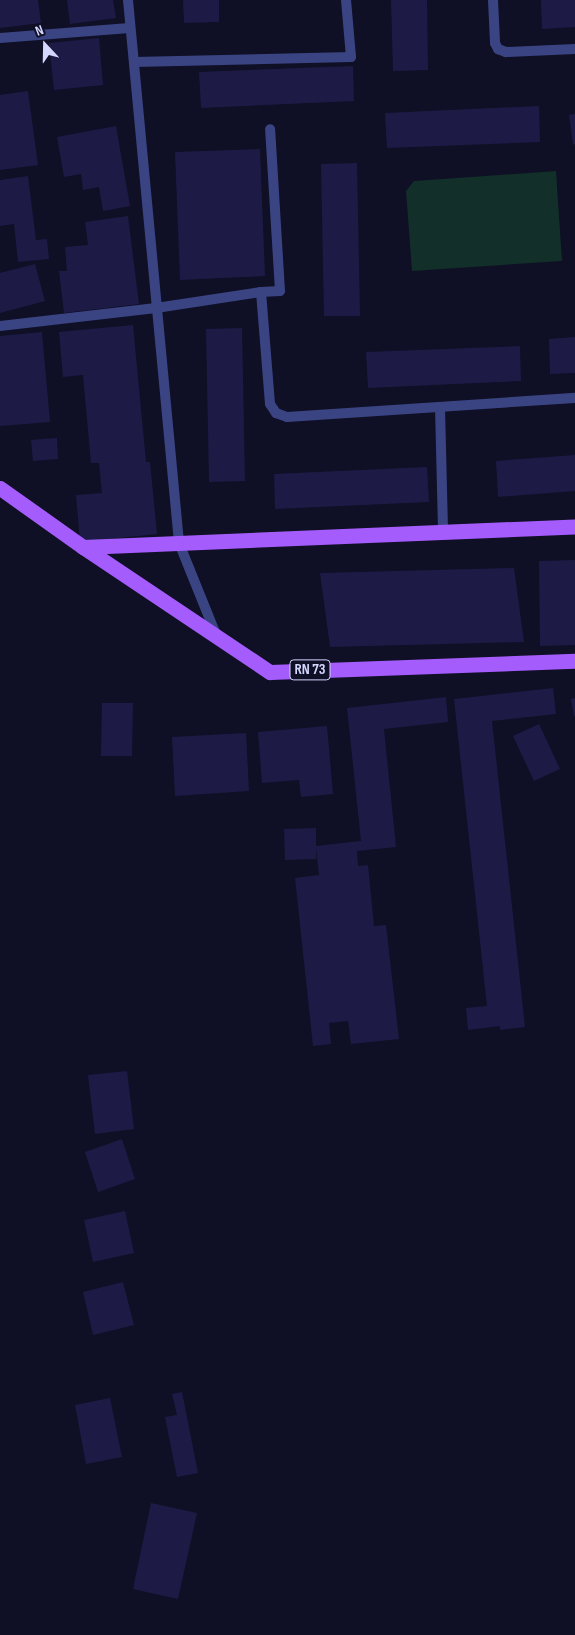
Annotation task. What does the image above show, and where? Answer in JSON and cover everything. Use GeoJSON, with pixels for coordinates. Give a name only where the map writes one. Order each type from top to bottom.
{"type":"FeatureCollection","features":[{"type":"Feature","properties":{"kind":"main road","name":"RN 73"},"geometry":{"type":"LineString","coordinates":[[0,488],[83,547],[270,672],[575,661]]}},
{"type":"Feature","properties":{"kind":"main road"},"geometry":{"type":"LineString","coordinates":[[83,547],[575,526]]}},
{"type":"Feature","properties":{"kind":"street"},"geometry":{"type":"LineString","coordinates":[[128,0],[179,543],[217,637]]}},
{"type":"Feature","properties":{"kind":"street"},"geometry":{"type":"LineString","coordinates":[[134,62],[351,57],[346,0]]}},
{"type":"Feature","properties":{"kind":"street"},"geometry":{"type":"LineString","coordinates":[[493,0],[495,43],[498,49],[506,52],[575,49]]}},
{"type":"Feature","properties":{"kind":"street"},"geometry":{"type":"LineString","coordinates":[[0,38],[130,28]]}},
{"type":"Feature","properties":{"kind":"street"},"geometry":{"type":"LineString","coordinates":[[0,326],[280,291],[270,129]]}},
{"type":"Feature","properties":{"kind":"street"},"geometry":{"type":"LineString","coordinates":[[261,292],[270,404],[276,413],[287,417],[575,398]]}},
{"type":"Feature","properties":{"kind":"street"},"geometry":{"type":"LineString","coordinates":[[440,407],[443,531]]}},
{"type":"Feature","properties":{"kind":"green space"},"geometry":{"type":"Polygon","coordinates":[[[556,171],[562,261],[412,271],[406,191],[414,181],[556,171]]]}},
{"type":"Feature","properties":{"kind":"building"},"geometry":{"type":"Polygon","coordinates":[[[0,0],[38,0],[41,23],[0,28],[0,0]]]}},
{"type":"Feature","properties":{"kind":"building"},"geometry":{"type":"Polygon","coordinates":[[[67,0],[113,0],[116,18],[70,24],[67,0]]]}},
{"type":"Feature","properties":{"kind":"building"},"geometry":{"type":"Polygon","coordinates":[[[183,0],[219,0],[219,22],[184,23],[183,0]]]}},
{"type":"Feature","properties":{"kind":"building"},"geometry":{"type":"Polygon","coordinates":[[[391,0],[427,0],[428,70],[393,71],[391,0]]]}},
{"type":"Feature","properties":{"kind":"building"},"geometry":{"type":"Polygon","coordinates":[[[541,0],[575,0],[575,27],[542,29],[541,0]]]}},
{"type":"Feature","properties":{"kind":"building"},"geometry":{"type":"Polygon","coordinates":[[[99,38],[103,85],[54,90],[49,43],[99,38]]]}},
{"type":"Feature","properties":{"kind":"building"},"geometry":{"type":"Polygon","coordinates":[[[353,66],[354,101],[201,108],[199,72],[353,66]]]}},
{"type":"Feature","properties":{"kind":"building"},"geometry":{"type":"Polygon","coordinates":[[[28,91],[38,165],[0,170],[0,95],[28,91]]]}},
{"type":"Feature","properties":{"kind":"building"},"geometry":{"type":"Polygon","coordinates":[[[539,106],[540,142],[387,148],[385,113],[539,106]]]}},
{"type":"Feature","properties":{"kind":"building"},"geometry":{"type":"Polygon","coordinates":[[[575,114],[575,144],[573,145],[569,115],[575,114]]]}},
{"type":"Feature","properties":{"kind":"building"},"geometry":{"type":"Polygon","coordinates":[[[116,126],[130,206],[103,211],[99,187],[83,190],[81,174],[64,177],[57,137],[116,126]]]}},
{"type":"Feature","properties":{"kind":"building"},"geometry":{"type":"Polygon","coordinates":[[[260,149],[265,276],[180,280],[175,152],[260,149]]]}},
{"type":"Feature","properties":{"kind":"building"},"geometry":{"type":"Polygon","coordinates":[[[357,163],[360,316],[324,316],[321,164],[357,163]]]}},
{"type":"Feature","properties":{"kind":"building"},"geometry":{"type":"Polygon","coordinates":[[[28,176],[36,240],[47,239],[49,259],[18,262],[14,224],[0,226],[0,180],[28,176]]]}},
{"type":"Feature","properties":{"kind":"building"},"geometry":{"type":"Polygon","coordinates":[[[128,216],[139,304],[64,313],[59,271],[67,271],[65,247],[88,245],[85,222],[128,216]]]}},
{"type":"Feature","properties":{"kind":"building"},"geometry":{"type":"Polygon","coordinates":[[[35,264],[45,301],[0,313],[0,273],[35,264]]]}},
{"type":"Feature","properties":{"kind":"building"},"geometry":{"type":"Polygon","coordinates":[[[133,325],[146,462],[150,462],[157,534],[80,542],[76,495],[102,493],[99,463],[91,463],[83,375],[63,377],[59,332],[133,325]]]}},
{"type":"Feature","properties":{"kind":"building"},"geometry":{"type":"Polygon","coordinates":[[[242,328],[245,481],[209,482],[206,329],[242,328]]]}},
{"type":"Feature","properties":{"kind":"building"},"geometry":{"type":"Polygon","coordinates":[[[42,332],[50,422],[0,426],[0,336],[42,332]]]}},
{"type":"Feature","properties":{"kind":"building"},"geometry":{"type":"Polygon","coordinates":[[[575,337],[575,373],[550,374],[549,339],[575,337]]]}},
{"type":"Feature","properties":{"kind":"building"},"geometry":{"type":"Polygon","coordinates":[[[520,346],[521,381],[368,388],[366,352],[520,346]]]}},
{"type":"Feature","properties":{"kind":"building"},"geometry":{"type":"Polygon","coordinates":[[[57,438],[58,459],[33,461],[31,440],[57,438]]]}},
{"type":"Feature","properties":{"kind":"building"},"geometry":{"type":"Polygon","coordinates":[[[575,455],[575,491],[498,497],[496,461],[575,455]]]}},
{"type":"Feature","properties":{"kind":"building"},"geometry":{"type":"Polygon","coordinates":[[[427,467],[429,502],[275,509],[274,474],[427,467]]]}},
{"type":"Feature","properties":{"kind":"building"},"geometry":{"type":"Polygon","coordinates":[[[575,560],[575,645],[540,646],[539,561],[575,560]]]}},
{"type":"Feature","properties":{"kind":"building"},"geometry":{"type":"Polygon","coordinates":[[[514,568],[524,642],[330,647],[320,573],[514,568]]]}},
{"type":"Feature","properties":{"kind":"building"},"geometry":{"type":"Polygon","coordinates":[[[553,688],[556,714],[492,721],[525,1027],[500,1030],[500,1026],[468,1030],[466,1008],[487,1006],[454,699],[553,688]]]}},
{"type":"Feature","properties":{"kind":"building"},"geometry":{"type":"Polygon","coordinates":[[[446,697],[448,722],[384,729],[396,847],[357,851],[358,866],[368,865],[374,926],[386,925],[399,1039],[351,1044],[348,1021],[329,1023],[331,1044],[313,1046],[295,878],[319,875],[316,849],[316,859],[285,860],[284,829],[316,828],[316,846],[361,841],[347,708],[446,697]]]}},
{"type":"Feature","properties":{"kind":"building"},"geometry":{"type":"Polygon","coordinates":[[[575,698],[575,716],[574,716],[571,699],[575,698]]]}},
{"type":"Feature","properties":{"kind":"building"},"geometry":{"type":"Polygon","coordinates":[[[102,703],[133,703],[132,756],[101,756],[102,703]]]}},
{"type":"Feature","properties":{"kind":"building"},"geometry":{"type":"Polygon","coordinates":[[[539,724],[560,769],[534,781],[513,736],[539,724]]]}},
{"type":"Feature","properties":{"kind":"building"},"geometry":{"type":"Polygon","coordinates":[[[327,726],[333,794],[301,797],[299,780],[262,783],[258,732],[327,726]]]}},
{"type":"Feature","properties":{"kind":"building"},"geometry":{"type":"Polygon","coordinates":[[[246,733],[249,791],[175,796],[172,737],[246,733]]]}},
{"type":"Feature","properties":{"kind":"building"},"geometry":{"type":"Polygon","coordinates":[[[127,1071],[134,1129],[95,1134],[88,1075],[127,1071]]]}},
{"type":"Feature","properties":{"kind":"building"},"geometry":{"type":"Polygon","coordinates":[[[122,1139],[135,1179],[98,1192],[85,1152],[122,1139]]]}},
{"type":"Feature","properties":{"kind":"building"},"geometry":{"type":"Polygon","coordinates":[[[125,1211],[134,1253],[93,1262],[84,1220],[125,1211]]]}},
{"type":"Feature","properties":{"kind":"building"},"geometry":{"type":"Polygon","coordinates":[[[123,1282],[134,1325],[93,1335],[83,1292],[123,1282]]]}},
{"type":"Feature","properties":{"kind":"building"},"geometry":{"type":"Polygon","coordinates":[[[182,1392],[198,1473],[177,1477],[165,1417],[177,1415],[172,1394],[182,1392]]]}},
{"type":"Feature","properties":{"kind":"building"},"geometry":{"type":"Polygon","coordinates":[[[110,1398],[122,1457],[86,1464],[75,1405],[110,1398]]]}},
{"type":"Feature","properties":{"kind":"building"},"geometry":{"type":"Polygon","coordinates":[[[151,1503],[197,1513],[178,1599],[133,1589],[151,1503]]]}}]}
